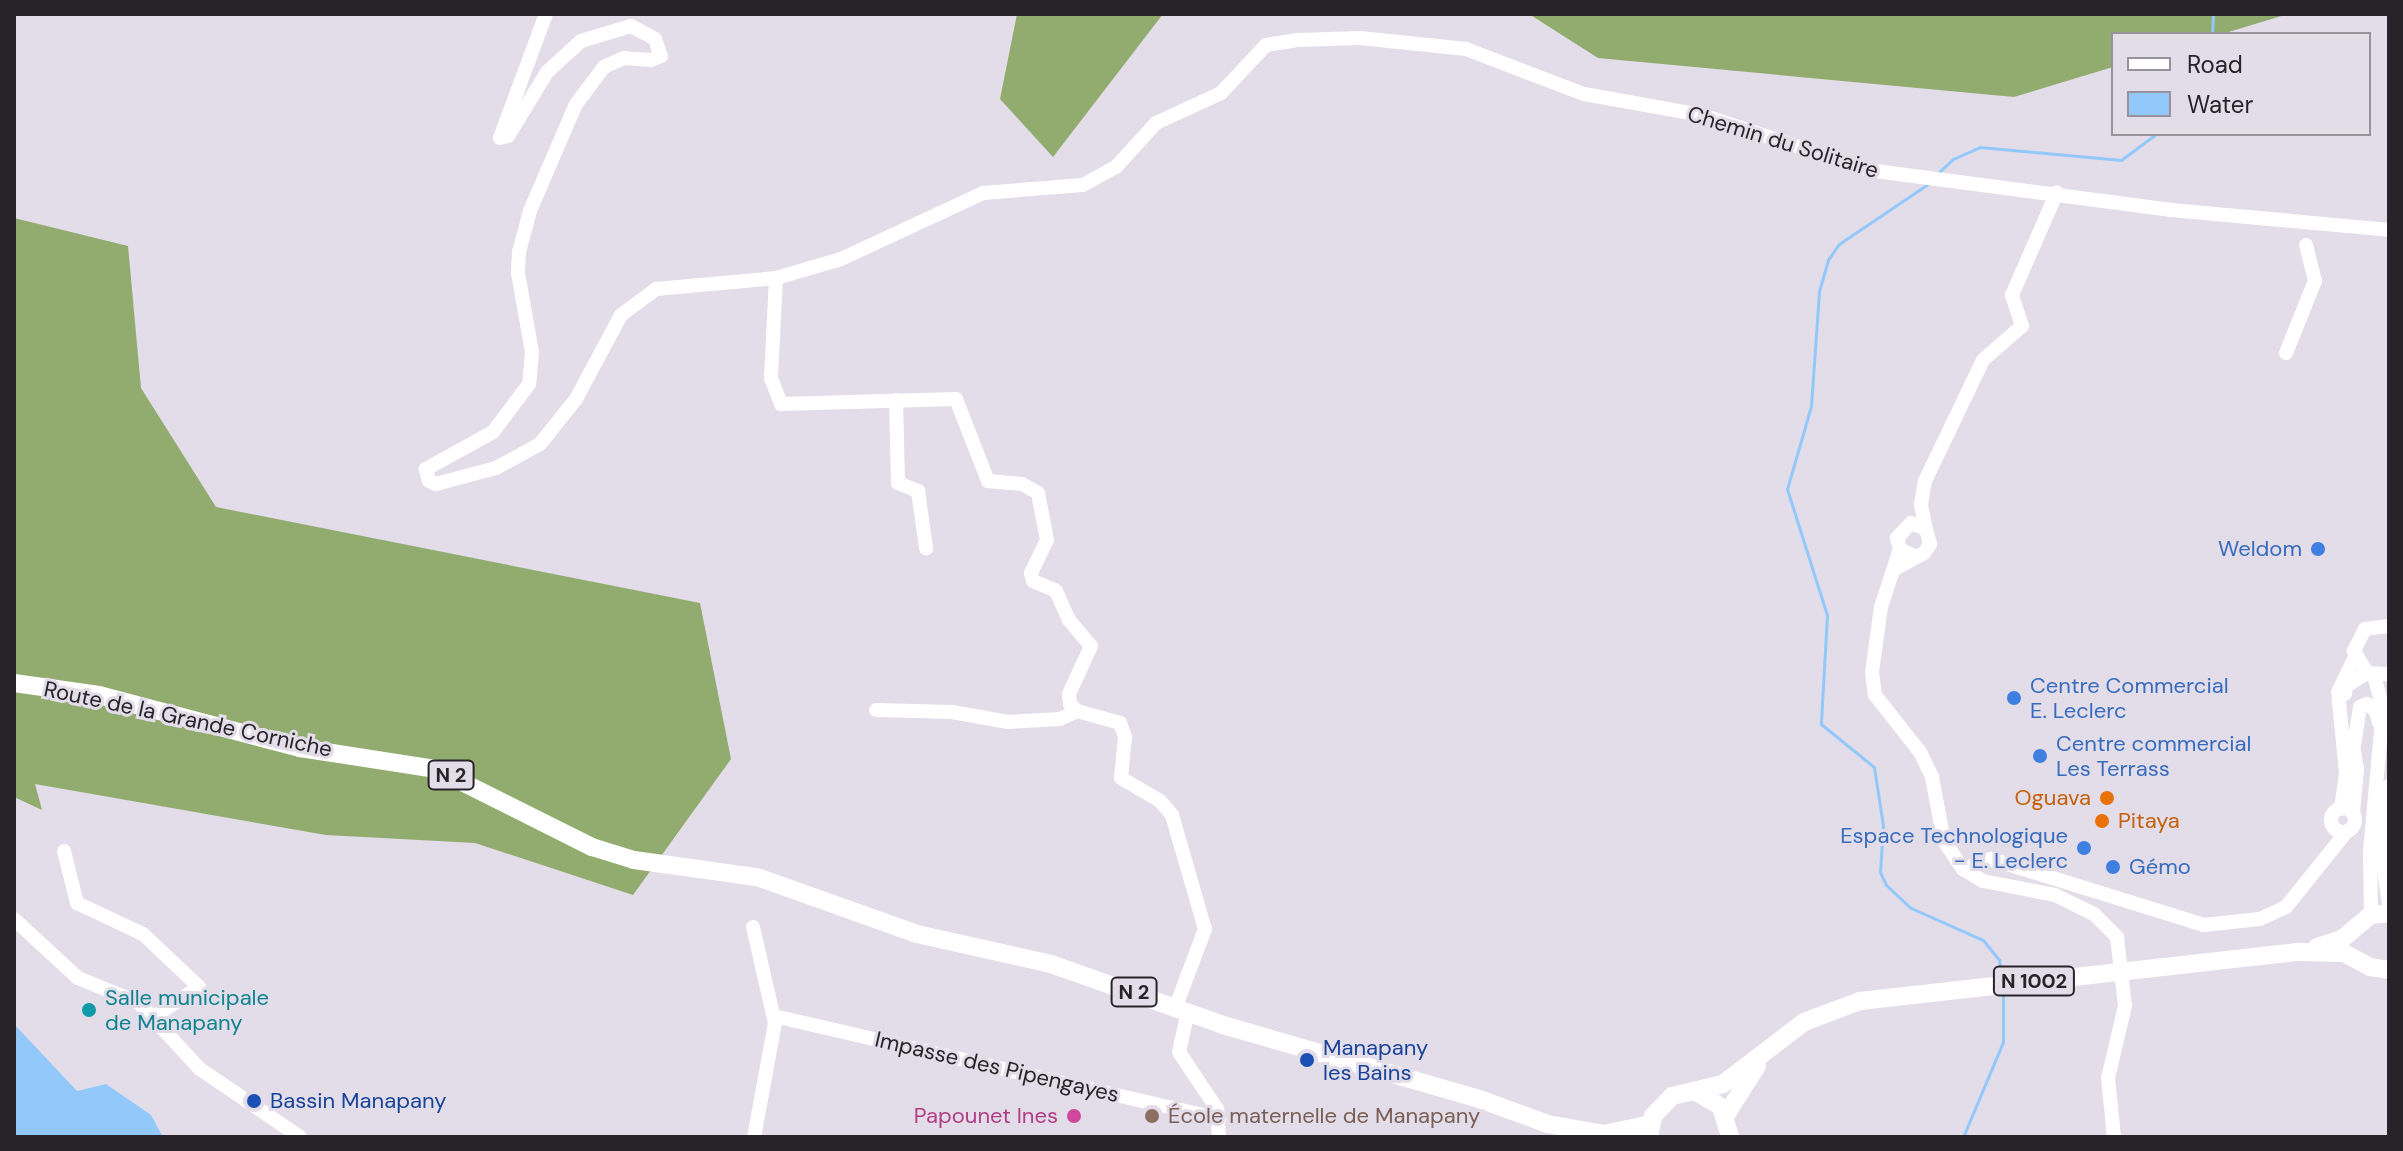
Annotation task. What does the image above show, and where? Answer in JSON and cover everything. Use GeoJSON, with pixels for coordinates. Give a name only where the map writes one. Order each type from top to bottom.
{"type":"FeatureCollection","features":[{"type":"Feature","properties":{"kind":"main road","name":"Route de la Grande Corniche"},"geometry":{"type":"LineString","coordinates":[[14,683],[99,695],[300,748],[436,769],[592,847],[634,860],[757,877],[917,934],[1051,964],[1182,1009],[1548,1124],[1604,1134],[1650,1131]]}},
{"type":"Feature","properties":{"kind":"main road","name":"N 1002"},"geometry":{"type":"LineString","coordinates":[[1698,1093],[1729,1080],[1786,1034],[1842,1006],[1940,992],[2299,952],[2342,939],[2373,918]]}},
{"type":"Feature","properties":{"kind":"main road"},"geometry":{"type":"LineString","coordinates":[[2373,918],[2354,942],[2359,958],[2370,967],[2389,970]]}},
{"type":"Feature","properties":{"kind":"main road","name":"N 1002"},"geometry":{"type":"LineString","coordinates":[[2299,952],[2359,958]]}},
{"type":"Feature","properties":{"kind":"main road","name":"N 1002"},"geometry":{"type":"LineString","coordinates":[[1726,1115],[1736,1094],[1786,1034]]}},
{"type":"Feature","properties":{"kind":"main road"},"geometry":{"type":"LineString","coordinates":[[1650,1131],[1664,1101],[1680,1093],[1698,1093],[1715,1100],[1726,1115],[1730,1137]]}},
{"type":"Feature","properties":{"kind":"main road","name":"Route de la Grande Corniche"},"geometry":{"type":"LineString","coordinates":[[1548,1124],[1572,1137]]}},
{"type":"Feature","properties":{"kind":"street","name":"Chemin du Solitaire"},"geometry":{"type":"LineString","coordinates":[[546,14],[501,124],[499,134],[504,140],[547,72],[581,41],[631,26],[655,39],[661,56],[651,60],[624,58],[604,67],[576,104],[530,211],[519,252],[518,273],[532,352],[529,384],[493,432],[426,469],[429,481],[496,468],[540,444],[576,399],[621,315],[656,289],[776,278],[841,259],[983,193],[1083,185],[1116,167],[1156,123],[1221,93],[1266,45],[1298,40],[1360,38],[1466,49],[1584,94],[1702,115],[1848,165],[1909,177],[2057,192],[2171,210],[2389,230]]}},
{"type":"Feature","properties":{"kind":"street"},"geometry":{"type":"LineString","coordinates":[[1897,568],[1928,549],[1921,505],[1925,481],[1977,370],[2022,326],[2012,295],[2057,192]]}},
{"type":"Feature","properties":{"kind":"street"},"geometry":{"type":"LineString","coordinates":[[2286,353],[2315,281],[2306,245]]}},
{"type":"Feature","properties":{"kind":"street"},"geometry":{"type":"LineString","coordinates":[[776,278],[771,378],[781,404],[956,399],[988,481],[1022,484],[1038,493],[1047,540],[1031,573],[1033,581],[1056,591],[1069,620],[1091,646],[1069,694],[1077,711]]}},
{"type":"Feature","properties":{"kind":"street"},"geometry":{"type":"LineString","coordinates":[[896,400],[898,483],[918,491],[926,548]]}},
{"type":"Feature","properties":{"kind":"street"},"geometry":{"type":"LineString","coordinates":[[1921,505],[1899,533],[1897,568],[1881,607],[1872,672],[1875,695],[1920,752],[1932,777],[1944,841],[1963,869],[1983,881],[2037,888],[2109,924],[2117,937],[2125,1006],[2108,1078],[2114,1137]]}},
{"type":"Feature","properties":{"kind":"street"},"geometry":{"type":"LineString","coordinates":[[1906,525],[1926,529]]}},
{"type":"Feature","properties":{"kind":"street"},"geometry":{"type":"LineString","coordinates":[[1900,549],[1914,556]]}},
{"type":"Feature","properties":{"kind":"street"},"geometry":{"type":"LineString","coordinates":[[2347,811],[2338,692],[2355,657],[2360,634],[2374,625],[2389,626]]}},
{"type":"Feature","properties":{"kind":"street"},"geometry":{"type":"LineString","coordinates":[[2355,657],[2377,674],[2382,699],[2370,851],[2373,918]]}},
{"type":"Feature","properties":{"kind":"street"},"geometry":{"type":"LineString","coordinates":[[2354,745],[2346,686],[2377,674]]}},
{"type":"Feature","properties":{"kind":"street"},"geometry":{"type":"LineString","coordinates":[[2347,811],[2360,707],[2367,704],[2376,711],[2381,733]]}},
{"type":"Feature","properties":{"kind":"street"},"geometry":{"type":"LineString","coordinates":[[876,710],[952,712],[1008,722],[1060,719],[1077,711],[1120,723],[1125,737],[1121,778],[1160,801],[1172,815],[1205,929],[1182,1009],[1179,1052],[1219,1119],[1219,1137]]}},
{"type":"Feature","properties":{"kind":"street"},"geometry":{"type":"LineString","coordinates":[[2389,786],[2381,850],[2389,904]]}},
{"type":"Feature","properties":{"kind":"street"},"geometry":{"type":"LineString","coordinates":[[1963,869],[1991,859],[2204,925],[2273,916],[2333,850],[2340,829],[2332,816],[2347,811]]}},
{"type":"Feature","properties":{"kind":"street"},"geometry":{"type":"LineString","coordinates":[[64,851],[77,903],[143,934],[199,987],[155,1016]]}},
{"type":"Feature","properties":{"kind":"street"},"geometry":{"type":"LineString","coordinates":[[14,919],[78,978],[139,1003],[155,1016],[180,1052],[300,1137]]}},
{"type":"Feature","properties":{"kind":"street"},"geometry":{"type":"LineString","coordinates":[[753,927],[774,1016],[754,1137]]}},
{"type":"Feature","properties":{"kind":"street","name":"Impasse des Pipengayes"},"geometry":{"type":"LineString","coordinates":[[774,1016],[1219,1119]]}},
{"type":"Feature","properties":{"kind":"green space"},"geometry":{"type":"Polygon","coordinates":[[[1017,14],[1163,14],[1053,157],[1000,99],[1017,14]]]}},
{"type":"Feature","properties":{"kind":"green space"},"geometry":{"type":"Polygon","coordinates":[[[1529,14],[2288,14],[2229,32],[2111,32],[2111,68],[2014,97],[1598,58],[1529,14]]]}},
{"type":"Feature","properties":{"kind":"green space"},"geometry":{"type":"Polygon","coordinates":[[[14,218],[128,246],[141,388],[216,507],[700,603],[731,759],[633,895],[475,843],[326,835],[35,784],[42,810],[14,797],[14,218]]]}},
{"type":"Feature","properties":{"kind":"water"},"geometry":{"type":"Polygon","coordinates":[[[14,1024],[77,1091],[106,1084],[151,1115],[163,1137],[14,1137],[14,1024]]]}},
{"type":"Feature","properties":{"kind":"waterway"},"geometry":{"type":"LineString","coordinates":[[2212,32],[2213,14]]}},
{"type":"Feature","properties":{"kind":"waterway"},"geometry":{"type":"LineString","coordinates":[[1938,173],[1953,159],[1980,147],[2121,160],[2153,136]]}},
{"type":"Feature","properties":{"kind":"waterway"},"geometry":{"type":"LineString","coordinates":[[1928,184],[1839,244],[1828,260],[1819,292],[1811,406],[1787,489],[1827,615],[1821,724],[1874,767],[1883,826],[1880,872],[1886,885],[1911,908],[1983,940],[1999,960],[2002,976]]}},
{"type":"Feature","properties":{"kind":"waterway"},"geometry":{"type":"LineString","coordinates":[[1963,1137],[2003,1042],[2003,992]]}},
{"type":"Feature","properties":{"kind":"place","name":"Weldom"},"geometry":{"type":"Point","coordinates":[2318,549]}},
{"type":"Feature","properties":{"kind":"place","name":"Centre Commercial E. Leclerc"},"geometry":{"type":"Point","coordinates":[2014,698]}},
{"type":"Feature","properties":{"kind":"place","name":"Centre commercial Les Terrass"},"geometry":{"type":"Point","coordinates":[2040,756]}},
{"type":"Feature","properties":{"kind":"place","name":"Oguava"},"geometry":{"type":"Point","coordinates":[2107,798]}},
{"type":"Feature","properties":{"kind":"place","name":"Pitaya"},"geometry":{"type":"Point","coordinates":[2102,821]}},
{"type":"Feature","properties":{"kind":"place","name":"Espace Technologique - E. Leclerc"},"geometry":{"type":"Point","coordinates":[2084,848]}},
{"type":"Feature","properties":{"kind":"place","name":"Gémo"},"geometry":{"type":"Point","coordinates":[2113,867]}},
{"type":"Feature","properties":{"kind":"place","name":"Salle municipale de Manapany"},"geometry":{"type":"Point","coordinates":[89,1010]}},
{"type":"Feature","properties":{"kind":"place","name":"Manapany les Bains"},"geometry":{"type":"Point","coordinates":[1307,1060]}},
{"type":"Feature","properties":{"kind":"place","name":"Bassin Manapany"},"geometry":{"type":"Point","coordinates":[254,1101]}},
{"type":"Feature","properties":{"kind":"place","name":"Papounet Ines"},"geometry":{"type":"Point","coordinates":[1074,1116]}},
{"type":"Feature","properties":{"kind":"place","name":"École maternelle de Manapany"},"geometry":{"type":"Point","coordinates":[1152,1116]}}]}
